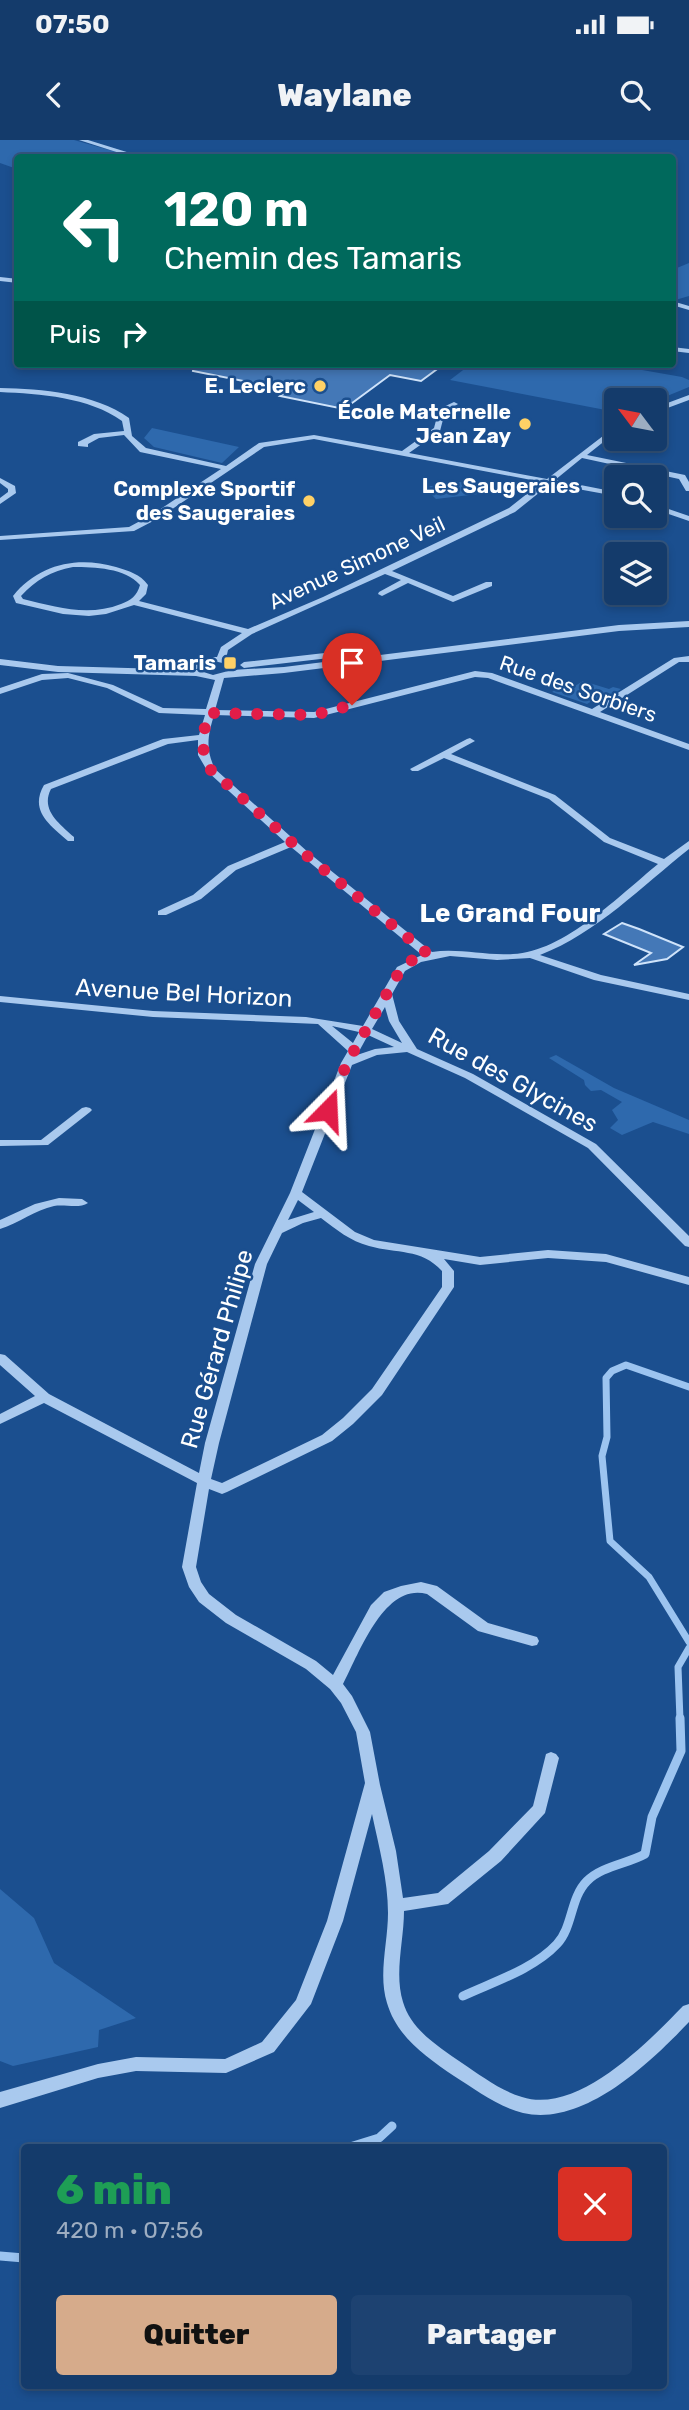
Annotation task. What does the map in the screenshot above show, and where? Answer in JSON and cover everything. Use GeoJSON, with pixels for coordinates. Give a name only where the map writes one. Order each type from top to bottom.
{"type":"FeatureCollection","features":[{"type":"Feature","properties":{"kind":"street"},"geometry":{"type":"LineString","coordinates":[[82,140],[129,154]]}},
{"type":"Feature","properties":{"kind":"street"},"geometry":{"type":"LineString","coordinates":[[0,390],[34,391],[111,410],[126,420],[126,433]]}},
{"type":"Feature","properties":{"kind":"street"},"geometry":{"type":"LineString","coordinates":[[667,406],[689,397]]}},
{"type":"Feature","properties":{"kind":"street"},"geometry":{"type":"LineString","coordinates":[[402,454],[438,429],[442,411],[454,404]]}},
{"type":"Feature","properties":{"kind":"street"},"geometry":{"type":"LineString","coordinates":[[85,445],[80,444],[97,436],[126,433]]}},
{"type":"Feature","properties":{"kind":"street"},"geometry":{"type":"LineString","coordinates":[[126,433],[134,444],[143,450],[226,468]]}},
{"type":"Feature","properties":{"kind":"street"},"geometry":{"type":"LineString","coordinates":[[0,538],[131,529],[146,523],[267,442],[314,436],[444,463],[551,479],[604,491]]}},
{"type":"Feature","properties":{"kind":"street","name":"Avenue Simone Veil"},"geometry":{"type":"LineString","coordinates":[[221,660],[224,649],[249,632],[512,510],[604,437]]}},
{"type":"Feature","properties":{"kind":"street"},"geometry":{"type":"LineString","coordinates":[[580,456],[681,477],[689,489]]}},
{"type":"Feature","properties":{"kind":"street"},"geometry":{"type":"LineString","coordinates":[[0,480],[12,488],[12,493],[0,502]]}},
{"type":"Feature","properties":{"kind":"street"},"geometry":{"type":"LineString","coordinates":[[667,511],[689,519]]}},
{"type":"Feature","properties":{"kind":"street"},"geometry":{"type":"LineString","coordinates":[[133,602],[142,594],[144,585],[138,578],[129,573],[74,562],[57,566],[29,584],[18,596],[19,601],[85,615],[111,612],[133,602],[249,632]]}},
{"type":"Feature","properties":{"kind":"street"},"geometry":{"type":"LineString","coordinates":[[385,571],[453,599],[489,584]]}},
{"type":"Feature","properties":{"kind":"street"},"geometry":{"type":"LineString","coordinates":[[382,594],[408,580]]}},
{"type":"Feature","properties":{"kind":"street"},"geometry":{"type":"LineString","coordinates":[[689,617],[625,621],[233,669],[220,677],[203,737],[203,755],[211,770],[355,897],[428,954],[443,951],[510,957],[530,955],[572,936],[689,844]]}},
{"type":"Feature","properties":{"kind":"street"},"geometry":{"type":"LineString","coordinates":[[196,670],[202,662],[221,660],[233,669],[284,670],[619,628],[689,624]]}},
{"type":"Feature","properties":{"kind":"street"},"geometry":{"type":"LineString","coordinates":[[0,654],[118,667],[196,670],[220,677]]}},
{"type":"Feature","properties":{"kind":"street"},"geometry":{"type":"LineString","coordinates":[[594,712],[677,660],[689,659]]}},
{"type":"Feature","properties":{"kind":"street"},"geometry":{"type":"LineString","coordinates":[[0,662],[58,669],[196,670]]}},
{"type":"Feature","properties":{"kind":"street","name":"Rue des Sorbiers"},"geometry":{"type":"LineString","coordinates":[[0,691],[44,676],[66,677],[118,689],[139,698],[151,709],[314,715],[475,674],[503,679],[689,747]]}},
{"type":"Feature","properties":{"kind":"street"},"geometry":{"type":"LineString","coordinates":[[71,839],[46,816],[43,795],[47,787],[166,741],[203,737]]}},
{"type":"Feature","properties":{"kind":"street"},"geometry":{"type":"LineString","coordinates":[[415,769],[470,741]]}},
{"type":"Feature","properties":{"kind":"street"},"geometry":{"type":"LineString","coordinates":[[444,755],[552,797],[607,841],[664,863]]}},
{"type":"Feature","properties":{"kind":"street"},"geometry":{"type":"LineString","coordinates":[[162,913],[197,897],[232,868],[293,842]]}},
{"type":"Feature","properties":{"kind":"street","name":"Rue Gérard Philipe"},"geometry":{"type":"LineString","coordinates":[[428,954],[415,958],[401,969],[354,1050],[296,1193],[261,1264],[212,1443],[189,1567],[194,1583],[204,1598],[231,1619],[310,1665],[335,1685],[347,1700],[363,1732],[396,1906],[393,1975],[395,2004],[412,2036],[470,2077],[524,2106],[556,2107],[605,2085],[629,2068],[689,2011]]}},
{"type":"Feature","properties":{"kind":"street"},"geometry":{"type":"LineString","coordinates":[[530,955],[610,981],[689,997]]}},
{"type":"Feature","properties":{"kind":"street"},"geometry":{"type":"LineString","coordinates":[[347,1063],[375,1052],[413,1049],[394,1021],[387,995]]}},
{"type":"Feature","properties":{"kind":"street","name":"Avenue Bel Horizon"},"geometry":{"type":"LineString","coordinates":[[4,1002],[129,1014],[321,1022],[365,1030]]}},
{"type":"Feature","properties":{"kind":"street"},"geometry":{"type":"LineString","coordinates":[[321,1022],[354,1050]]}},
{"type":"Feature","properties":{"kind":"street","name":"Rue des Glycines"},"geometry":{"type":"LineString","coordinates":[[365,1030],[469,1076],[592,1146],[689,1243]]}},
{"type":"Feature","properties":{"kind":"street"},"geometry":{"type":"LineString","coordinates":[[0,1143],[44,1143],[86,1110]]}},
{"type":"Feature","properties":{"kind":"street"},"geometry":{"type":"LineString","coordinates":[[296,1193],[351,1236],[361,1240],[480,1261],[548,1254],[592,1256],[689,1281]]}},
{"type":"Feature","properties":{"kind":"street"},"geometry":{"type":"LineString","coordinates":[[0,1226],[41,1205],[65,1199],[82,1203]]}},
{"type":"Feature","properties":{"kind":"street"},"geometry":{"type":"LineString","coordinates":[[276,1231],[299,1220],[322,1214]]}},
{"type":"Feature","properties":{"kind":"street"},"geometry":{"type":"LineString","coordinates":[[0,1358],[44,1397],[222,1489],[327,1438],[377,1392],[448,1287],[451,1277],[449,1269],[428,1253]]}},
{"type":"Feature","properties":{"kind":"street"},"geometry":{"type":"LineString","coordinates":[[0,1420],[44,1397]]}},
{"type":"Feature","properties":{"kind":"street"},"geometry":{"type":"LineString","coordinates":[[335,1685],[376,1609],[389,1597],[411,1589],[421,1587],[432,1590],[483,1627],[532,1641]]}},
{"type":"Feature","properties":{"kind":"street"},"geometry":{"type":"LineString","coordinates":[[396,1906],[442,1899],[495,1856],[540,1809],[551,1758]]}},
{"type":"Feature","properties":{"kind":"street"},"geometry":{"type":"LineString","coordinates":[[0,2100],[98,2071],[136,2064],[226,2066],[268,2047],[303,2004],[335,1922],[373,1783]]}},
{"type":"Feature","properties":{"kind":"shaded area"},"geometry":{"type":"Polygon","coordinates":[[[0,140],[74,140],[123,154],[14,154],[14,168],[0,163],[0,140]]]}},
{"type":"Feature","properties":{"kind":"shaded area"},"geometry":{"type":"Polygon","coordinates":[[[689,263],[689,296],[676,300],[676,268],[689,263]]]}},
{"type":"Feature","properties":{"kind":"shaded area"},"geometry":{"type":"Polygon","coordinates":[[[466,368],[631,368],[689,380],[689,387],[667,396],[667,388],[604,388],[604,410],[450,380],[466,368]]]}},
{"type":"Feature","properties":{"kind":"shaded area"},"geometry":{"type":"Polygon","coordinates":[[[152,428],[239,447],[222,463],[154,447],[144,438],[152,428]]]}},
{"type":"Feature","properties":{"kind":"shaded area"},"geometry":{"type":"Polygon","coordinates":[[[476,480],[487,493],[436,499],[424,487],[476,480]]]}},
{"type":"Feature","properties":{"kind":"shaded area"},"geometry":{"type":"Polygon","coordinates":[[[583,681],[609,689],[621,689],[600,703],[592,701],[587,704],[552,692],[556,689],[565,692],[583,681]]]}},
{"type":"Feature","properties":{"kind":"shaded area"},"geometry":{"type":"Polygon","coordinates":[[[556,1055],[614,1088],[689,1120],[689,1134],[653,1122],[622,1135],[610,1128],[618,1120],[612,1110],[622,1102],[601,1090],[591,1091],[584,1080],[549,1058],[556,1055]]]}},
{"type":"Feature","properties":{"kind":"shaded area"},"geometry":{"type":"Polygon","coordinates":[[[0,1889],[34,1918],[54,1963],[136,2018],[99,2030],[98,2047],[13,2066],[0,2061],[0,1889]]]}},
{"type":"Feature","properties":{"kind":"building","name":"E. Leclerc"},"geometry":{"type":"Polygon","coordinates":[[[193,368],[439,368],[421,381],[390,375],[344,409],[280,396],[288,390],[193,371],[193,368]]]}},
{"type":"Feature","properties":{"kind":"building"},"geometry":{"type":"Polygon","coordinates":[[[622,923],[683,947],[667,959],[634,965],[651,953],[604,934],[622,923]]]}},
{"type":"Feature","properties":{"kind":"waterway"},"geometry":{"type":"LineString","coordinates":[[689,1387],[626,1365],[612,1371],[606,1378],[607,1437],[602,1456],[610,1541],[649,1577],[689,1642]]}},
{"type":"Feature","properties":{"kind":"waterway"},"geometry":{"type":"LineString","coordinates":[[680,1720],[678,1667],[689,1648]]}},
{"type":"Feature","properties":{"kind":"waterway"},"geometry":{"type":"LineString","coordinates":[[463,1996],[513,1974],[548,1953],[562,1937],[577,1896],[587,1881],[600,1872],[645,1854],[652,1817],[681,1751],[680,1718]]}},
{"type":"Feature","properties":{"kind":"waterway"},"geometry":{"type":"LineString","coordinates":[[360,2144],[379,2138],[392,2126]]}},
{"type":"Feature","properties":{"kind":"waterway"},"geometry":{"type":"LineString","coordinates":[[0,2256],[21,2258]]}},
{"type":"Feature","properties":{"kind":"place","name":"E. Leclerc"},"geometry":{"type":"Point","coordinates":[320,386]}},
{"type":"Feature","properties":{"kind":"place","name":"École Maternelle Jean Zay"},"geometry":{"type":"Point","coordinates":[525,424]}},
{"type":"Feature","properties":{"kind":"place","name":"Complexe Sportif des Saugeraies"},"geometry":{"type":"Point","coordinates":[309,501]}},
{"type":"Feature","properties":{"kind":"place","name":"Tamaris"},"geometry":{"type":"Point","coordinates":[230,663]}},
{"type":"Feature","properties":{"kind":"district","name":"Les Saugeraies"},"geometry":{"type":"Point","coordinates":[501,486]}},
{"type":"Feature","properties":{"kind":"district","name":"Le Grand Four"},"geometry":{"type":"Point","coordinates":[510,913]}},
{"type":"Feature","properties":{"kind":"route"},"geometry":{"type":"LineString","coordinates":[[328,1110],[347,1063],[401,969],[415,958],[428,954],[355,897],[211,770],[203,755],[203,737],[208,713],[314,715],[352,705]]}}]}
